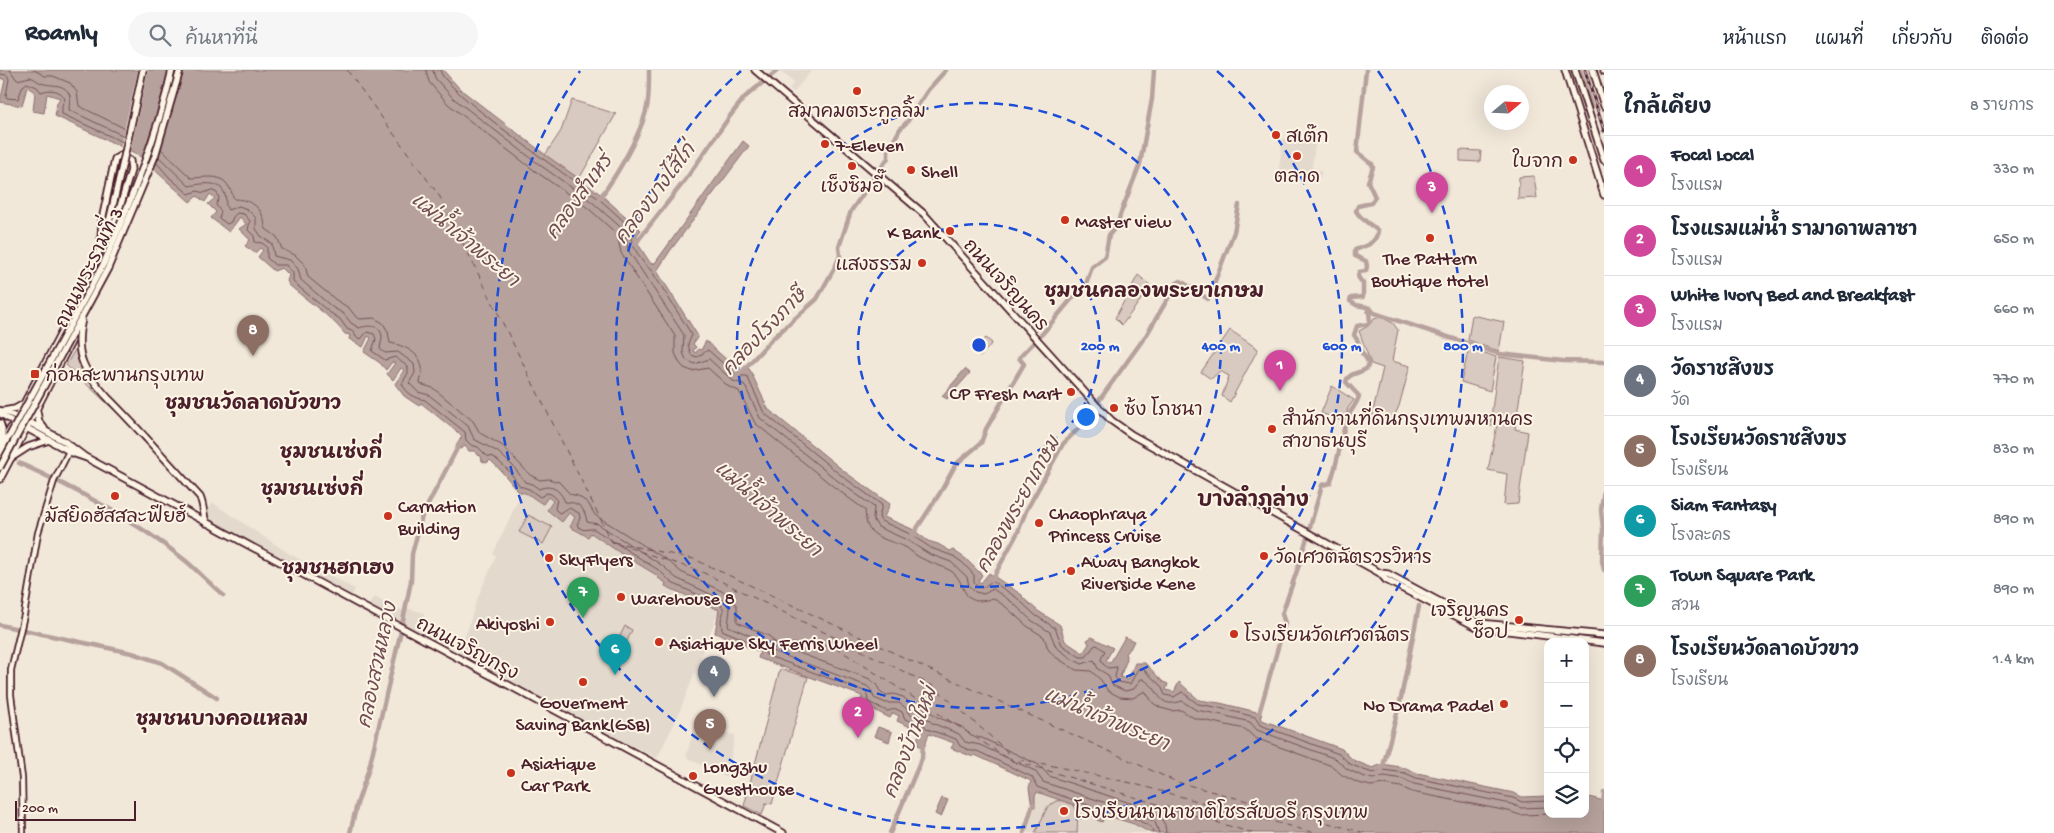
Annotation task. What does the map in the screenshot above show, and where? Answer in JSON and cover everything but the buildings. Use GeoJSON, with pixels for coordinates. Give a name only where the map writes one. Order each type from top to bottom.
{"type":"FeatureCollection","features":[{"type":"Feature","properties":{"kind":"main road"},"geometry":{"type":"LineString","coordinates":[[0,446],[16,420],[89,279],[110,218],[143,70]]}},
{"type":"Feature","properties":{"kind":"main road","name":"ถนนพระรามที่ 3"},"geometry":{"type":"LineString","coordinates":[[0,455],[111,246],[149,154],[172,70]]}},
{"type":"Feature","properties":{"kind":"main road","name":"ถนนพระรามที่ 3"},"geometry":{"type":"LineString","coordinates":[[0,466],[108,268],[156,156],[180,70]]}},
{"type":"Feature","properties":{"kind":"main road","name":"ถนนเจริญนคร"},"geometry":{"type":"LineString","coordinates":[[755,70],[924,214],[1096,405],[1112,421],[1132,435],[1312,534],[1380,573],[1386,580],[1473,626],[1604,643]]}},
{"type":"Feature","properties":{"kind":"main road"},"geometry":{"type":"LineString","coordinates":[[1565,70],[1604,195]]}},
{"type":"Feature","properties":{"kind":"main road"},"geometry":{"type":"LineString","coordinates":[[1575,70],[1604,160]]}},
{"type":"Feature","properties":{"kind":"main road"},"geometry":{"type":"LineString","coordinates":[[1593,70],[1604,106]]}},
{"type":"Feature","properties":{"kind":"main road"},"geometry":{"type":"LineString","coordinates":[[0,478],[88,309],[100,278],[132,170],[130,161],[122,155],[115,159],[102,220],[101,245]]}},
{"type":"Feature","properties":{"kind":"main road"},"geometry":{"type":"LineString","coordinates":[[109,243],[110,218]]}},
{"type":"Feature","properties":{"kind":"main road"},"geometry":{"type":"LineString","coordinates":[[84,310],[79,342],[80,357],[84,367],[94,382],[200,497],[206,523]]}},
{"type":"Feature","properties":{"kind":"main road"},"geometry":{"type":"LineString","coordinates":[[1,411],[11,410],[24,404]]}},
{"type":"Feature","properties":{"kind":"main road"},"geometry":{"type":"LineString","coordinates":[[36,407],[39,422],[45,429]]}},
{"type":"Feature","properties":{"kind":"main road","name":"ถนนเจริญกรุง"},"geometry":{"type":"LineString","coordinates":[[16,420],[45,429],[71,445],[86,458]]}},
{"type":"Feature","properties":{"kind":"main road"},"geometry":{"type":"LineString","coordinates":[[0,423],[2,432],[0,446]]}},
{"type":"Feature","properties":{"kind":"main road","name":"ถนนเจริญกรุง"},"geometry":{"type":"LineString","coordinates":[[28,425],[69,451],[86,458],[783,833]]}},
{"type":"Feature","properties":{"kind":"main road"},"geometry":{"type":"LineString","coordinates":[[0,446],[9,438]]}},
{"type":"Feature","properties":{"kind":"main road"},"geometry":{"type":"LineString","coordinates":[[10,458],[28,446],[49,440]]}},
{"type":"Feature","properties":{"kind":"main road"},"geometry":{"type":"LineString","coordinates":[[0,466],[2,469],[0,478]]}},
{"type":"Feature","properties":{"kind":"main road","name":"ถนนเจริญนคร"},"geometry":{"type":"LineString","coordinates":[[1380,573],[1388,574],[1479,623],[1604,634]]}},
{"type":"Feature","properties":{"kind":"street","name":"ถนนเจริญกรุง"},"geometry":{"type":"LineString","coordinates":[[1,411],[16,420]]}},
{"type":"Feature","properties":{"kind":"street"},"geometry":{"type":"LineString","coordinates":[[23,833],[22,778],[10,674],[21,628],[38,533],[55,479],[69,451]]}},
{"type":"Feature","properties":{"kind":"shaded area"},"geometry":{"type":"Polygon","coordinates":[[[783,70],[812,70],[794,92],[789,89],[794,82],[781,72],[783,70]]]}},
{"type":"Feature","properties":{"kind":"shaded area"},"geometry":{"type":"Polygon","coordinates":[[[572,100],[616,114],[579,179],[545,155],[561,131],[572,100]]]}},
{"type":"Feature","properties":{"kind":"shaded area","name":"ตลาด"},"geometry":{"type":"Polygon","coordinates":[[[1283,138],[1315,145],[1312,167],[1322,172],[1319,178],[1289,170],[1288,177],[1278,175],[1283,138]]]}},
{"type":"Feature","properties":{"kind":"shaded area"},"geometry":{"type":"Polygon","coordinates":[[[1460,150],[1481,151],[1480,162],[1460,161],[1460,150]]]}},
{"type":"Feature","properties":{"kind":"shaded area"},"geometry":{"type":"Polygon","coordinates":[[[1534,176],[1537,198],[1518,199],[1519,177],[1534,176]]]}},
{"type":"Feature","properties":{"kind":"shaded area"},"geometry":{"type":"Polygon","coordinates":[[[1138,275],[1151,286],[1122,325],[1115,318],[1138,275]]]}},
{"type":"Feature","properties":{"kind":"shaded area"},"geometry":{"type":"Polygon","coordinates":[[[1472,315],[1504,322],[1499,351],[1468,340],[1472,315]]]}},
{"type":"Feature","properties":{"kind":"shaded area"},"geometry":{"type":"Polygon","coordinates":[[[1381,317],[1393,323],[1398,330],[1392,361],[1410,366],[1399,406],[1392,421],[1372,415],[1383,368],[1371,364],[1359,331],[1368,326],[1374,319],[1381,317]]]}},
{"type":"Feature","properties":{"kind":"shaded area"},"geometry":{"type":"Polygon","coordinates":[[[1230,330],[1258,349],[1230,402],[1222,396],[1229,376],[1220,371],[1211,379],[1201,372],[1230,330]]]}},
{"type":"Feature","properties":{"kind":"shaded area"},"geometry":{"type":"Polygon","coordinates":[[[986,338],[992,343],[980,357],[973,351],[986,338]]]}},
{"type":"Feature","properties":{"kind":"shaded area"},"geometry":{"type":"Polygon","coordinates":[[[1469,347],[1496,357],[1490,391],[1461,382],[1469,347]]]}},
{"type":"Feature","properties":{"kind":"shaded area"},"geometry":{"type":"Polygon","coordinates":[[[76,348],[82,354],[90,377],[129,417],[126,421],[66,365],[76,348]]]}},
{"type":"Feature","properties":{"kind":"shaded area"},"geometry":{"type":"Polygon","coordinates":[[[1499,357],[1525,361],[1515,429],[1528,432],[1518,504],[1504,505],[1507,474],[1488,470],[1497,425],[1490,425],[1499,357]]]}},
{"type":"Feature","properties":{"kind":"shaded area"},"geometry":{"type":"Polygon","coordinates":[[[1332,386],[1354,400],[1348,408],[1344,422],[1321,413],[1332,386]]]}},
{"type":"Feature","properties":{"kind":"shaded area"},"geometry":{"type":"Polygon","coordinates":[[[521,493],[527,494],[531,498],[548,497],[553,501],[547,511],[562,522],[569,512],[576,517],[570,524],[578,533],[588,537],[591,533],[658,576],[658,578],[666,583],[665,586],[719,610],[678,716],[657,758],[603,731],[460,653],[477,599],[496,556],[493,554],[521,493]]]}},
{"type":"Feature","properties":{"kind":"shaded area"},"geometry":{"type":"Polygon","coordinates":[[[213,503],[290,554],[355,589],[352,596],[206,518],[206,511],[213,503]]]}},
{"type":"Feature","properties":{"kind":"shaded area"},"geometry":{"type":"Polygon","coordinates":[[[528,515],[552,527],[543,544],[519,532],[528,515]]]}},
{"type":"Feature","properties":{"kind":"shaded area"},"geometry":{"type":"Polygon","coordinates":[[[374,597],[403,611],[404,607],[424,613],[418,635],[367,608],[374,597]]]}},
{"type":"Feature","properties":{"kind":"shaded area"},"geometry":{"type":"Polygon","coordinates":[[[625,626],[632,630],[623,650],[615,646],[625,626]]]}},
{"type":"Feature","properties":{"kind":"shaded area"},"geometry":{"type":"Polygon","coordinates":[[[780,669],[808,677],[772,804],[766,803],[762,815],[744,806],[780,669]]]}},
{"type":"Feature","properties":{"kind":"shaded area"},"geometry":{"type":"Polygon","coordinates":[[[695,725],[735,735],[727,778],[686,757],[695,725]]]}},
{"type":"Feature","properties":{"kind":"shaded area","name":"โรงเรียนนานาชาติโชรส์เบอรี กรุงเทพ"},"geometry":{"type":"Polygon","coordinates":[[[1037,792],[1134,824],[1151,833],[1026,833],[1035,808],[1037,792]]]}},
{"type":"Feature","properties":{"kind":"shaded area"},"geometry":{"type":"Polygon","coordinates":[[[1056,801],[1070,802],[1076,809],[1078,820],[1077,833],[1035,833],[1048,806],[1056,801]]]}},
{"type":"Feature","properties":{"kind":"water","name":"แม่น้ำเจ้าพระยา"},"geometry":{"type":"Polygon","coordinates":[[[0,70],[443,70],[460,89],[547,156],[599,193],[641,230],[636,236],[640,240],[638,244],[651,264],[655,263],[743,141],[749,146],[657,271],[698,336],[693,344],[696,347],[693,351],[696,353],[698,349],[701,350],[706,341],[740,372],[747,367],[768,409],[845,472],[890,504],[884,517],[912,529],[928,541],[950,551],[953,550],[966,559],[982,575],[978,581],[981,583],[989,573],[1022,595],[1038,611],[1060,625],[1065,641],[1083,653],[1089,644],[1087,640],[1092,637],[1113,648],[1106,660],[1110,663],[1125,637],[1134,641],[1130,649],[1125,653],[1127,659],[1120,677],[1128,680],[1135,663],[1145,663],[1163,682],[1168,684],[1166,690],[1174,692],[1179,682],[1199,700],[1261,713],[1262,720],[1342,749],[1353,760],[1373,768],[1382,764],[1514,793],[1522,797],[1544,796],[1544,818],[1589,818],[1589,797],[1604,801],[1604,833],[1151,833],[1134,824],[1105,815],[1102,822],[1097,820],[1097,813],[1037,792],[1035,807],[1032,807],[1029,788],[1031,781],[975,755],[973,757],[951,748],[954,743],[929,734],[924,748],[916,744],[921,727],[916,726],[915,729],[897,721],[899,716],[893,713],[890,718],[860,703],[862,696],[758,658],[760,652],[715,633],[719,610],[665,586],[666,583],[658,578],[658,576],[591,533],[588,537],[570,527],[575,517],[569,513],[562,522],[547,510],[553,501],[548,497],[543,504],[518,491],[490,460],[487,463],[482,461],[481,456],[477,455],[475,451],[469,451],[465,446],[460,449],[456,446],[462,436],[421,403],[419,406],[404,396],[395,384],[404,370],[401,368],[393,380],[387,374],[395,363],[392,362],[386,370],[380,363],[364,352],[371,338],[368,336],[363,347],[349,339],[350,335],[345,334],[325,314],[289,285],[287,281],[289,275],[282,268],[274,271],[258,257],[263,250],[260,248],[255,253],[245,246],[250,240],[239,229],[246,224],[240,217],[229,232],[211,218],[216,212],[208,204],[215,198],[210,194],[205,202],[197,196],[190,202],[137,154],[55,116],[57,103],[60,98],[47,94],[44,113],[33,111],[35,92],[27,87],[22,106],[0,102],[5,80],[0,78],[0,70]]]}},
{"type":"Feature","properties":{"kind":"water"},"geometry":{"type":"Polygon","coordinates":[[[965,369],[970,373],[947,399],[942,396],[965,369]]]}},
{"type":"Feature","properties":{"kind":"water"},"geometry":{"type":"Polygon","coordinates":[[[878,727],[892,732],[889,742],[874,736],[878,727]]]}},
{"type":"Feature","properties":{"kind":"water"},"geometry":{"type":"Polygon","coordinates":[[[942,798],[948,800],[941,817],[935,814],[942,798]]]}},
{"type":"Feature","properties":{"kind":"pier"},"geometry":{"type":"Polygon","coordinates":[[[138,70],[148,70],[130,153],[120,149],[138,70]]]}},
{"type":"Feature","properties":{"kind":"waterway","name":"คลองสำเหร่"},"geometry":{"type":"LineString","coordinates":[[599,199],[636,138],[646,112],[649,70]]}},
{"type":"Feature","properties":{"kind":"waterway","name":"คลองบางไส้ไก่"},"geometry":{"type":"LineString","coordinates":[[635,244],[686,179],[745,97],[778,70]]}},
{"type":"Feature","properties":{"kind":"waterway","name":"คลองโรงภาษี"},"geometry":{"type":"LineString","coordinates":[[738,376],[772,339],[817,299],[840,256],[839,247],[851,211],[888,158],[888,151],[900,129],[907,122],[928,90],[946,70]]}},
{"type":"Feature","properties":{"kind":"waterway"},"geometry":{"type":"LineString","coordinates":[[912,536],[956,464],[981,443],[986,429],[1024,364],[1019,358],[1074,296],[1084,290],[1092,267],[1105,257],[1109,235],[1118,224],[1140,164],[1152,99],[1154,70]]}},
{"type":"Feature","properties":{"kind":"waterway"},"geometry":{"type":"LineString","coordinates":[[1258,717],[1285,623],[1282,614],[1300,562],[1322,485],[1330,483],[1346,421],[1359,396],[1346,382],[1351,375],[1364,370],[1368,365],[1367,359],[1362,353],[1354,335],[1357,326],[1368,324],[1369,322],[1370,318],[1367,307],[1356,305],[1350,301],[1351,298],[1363,297],[1363,283],[1358,275],[1359,272],[1366,271],[1367,266],[1366,261],[1355,256],[1355,250],[1372,242],[1377,236],[1378,231],[1356,211],[1358,206],[1371,203],[1375,197],[1368,182],[1373,167],[1372,164],[1357,152],[1366,70]]}},
{"type":"Feature","properties":{"kind":"waterway"},"geometry":{"type":"LineString","coordinates":[[1580,70],[1592,108]]}},
{"type":"Feature","properties":{"kind":"waterway","name":"คลองพระยาเกษม"},"geometry":{"type":"LineString","coordinates":[[992,580],[1018,532],[1026,511],[1063,444],[1080,427],[1147,334],[1177,283],[1181,281],[1208,299],[1234,232],[1239,205]]}},
{"type":"Feature","properties":{"kind":"waterway"},"geometry":{"type":"LineString","coordinates":[[1370,308],[1374,313],[1500,354],[1563,361],[1604,362]]}},
{"type":"Feature","properties":{"kind":"waterway","name":"คลองสวนหลวง"},"geometry":{"type":"LineString","coordinates":[[350,833],[369,768],[400,635],[411,581],[412,554],[422,516],[460,443]]}},
{"type":"Feature","properties":{"kind":"waterway"},"geometry":{"type":"LineString","coordinates":[[19,463],[84,495],[147,532],[186,561],[223,595]]}},
{"type":"Feature","properties":{"kind":"waterway"},"geometry":{"type":"LineString","coordinates":[[1604,489],[1601,510],[1603,529],[1602,561],[1604,570]]}},
{"type":"Feature","properties":{"kind":"waterway"},"geometry":{"type":"LineString","coordinates":[[1382,770],[1401,698],[1419,606]]}},
{"type":"Feature","properties":{"kind":"waterway"},"geometry":{"type":"LineString","coordinates":[[0,625],[132,653],[162,663],[217,698]]}},
{"type":"Feature","properties":{"kind":"waterway","name":"คลองบ้านใหม่"},"geometry":{"type":"LineString","coordinates":[[890,833],[922,758],[923,741]]}},
{"type":"Feature","properties":{"kind":"waterway"},"geometry":{"type":"LineString","coordinates":[[1603,807],[1604,792]]}},
{"type":"Feature","properties":{"kind":"waterway"},"geometry":{"type":"LineString","coordinates":[[1024,833],[1033,804]]}},
{"type":"Feature","properties":{"kind":"ferry route"},"geometry":{"type":"LineString","coordinates":[[347,70],[440,197],[612,542],[702,572],[933,686],[1005,749],[1013,762],[1026,760],[1131,783],[1315,833]]}},
{"type":"Feature","properties":{"kind":"ferry route"},"geometry":{"type":"LineString","coordinates":[[613,542],[694,559],[939,674],[1177,782],[1365,833]]}},
{"type":"Feature","properties":{"kind":"ferry route"},"geometry":{"type":"LineString","coordinates":[[759,641],[835,647],[1012,761]]}},
{"type":"Feature","properties":{"kind":"ferry route"},"geometry":{"type":"LineString","coordinates":[[1015,763],[1026,764],[1252,833]]}},
{"type":"Feature","properties":{"kind":"railway"},"geometry":{"type":"LineString","coordinates":[[1585,70],[1604,131]]}},
{"type":"Feature","properties":{"kind":"place","name":"สมาคมตระกูลลิ้ม"},"geometry":{"type":"Point","coordinates":[857,91]}},
{"type":"Feature","properties":{"kind":"place","name":"สเต๊ก"},"geometry":{"type":"Point","coordinates":[1276,135]}},
{"type":"Feature","properties":{"kind":"place","name":"7-Eleven"},"geometry":{"type":"Point","coordinates":[825,144]}},
{"type":"Feature","properties":{"kind":"place","name":"ตลาด"},"geometry":{"type":"Point","coordinates":[1297,156]}},
{"type":"Feature","properties":{"kind":"place","name":"ใบจาก"},"geometry":{"type":"Point","coordinates":[1573,160]}},
{"type":"Feature","properties":{"kind":"place","name":"เช็งซิมอี๊"},"geometry":{"type":"Point","coordinates":[852,166]}},
{"type":"Feature","properties":{"kind":"place","name":"Shell"},"geometry":{"type":"Point","coordinates":[911,170]}},
{"type":"Feature","properties":{"kind":"place","name":"White Ivory Bed and Breakfast"},"geometry":{"type":"Point","coordinates":[1432,213]}},
{"type":"Feature","properties":{"kind":"place","name":"Master view"},"geometry":{"type":"Point","coordinates":[1065,220]}},
{"type":"Feature","properties":{"kind":"place","name":"K Bank"},"geometry":{"type":"Point","coordinates":[950,231]}},
{"type":"Feature","properties":{"kind":"place","name":"The Pattern Boutique Hotel"},"geometry":{"type":"Point","coordinates":[1430,238]}},
{"type":"Feature","properties":{"kind":"place","name":"แสงธรรม"},"geometry":{"type":"Point","coordinates":[922,263]}},
{"type":"Feature","properties":{"kind":"place","name":"โรงเรียนวัดลาดบัวขาว"},"geometry":{"type":"Point","coordinates":[253,356]}},
{"type":"Feature","properties":{"kind":"place","name":"ก่อนสะพานกรุงเทพ"},"geometry":{"type":"Point","coordinates":[35,374]}},
{"type":"Feature","properties":{"kind":"place","name":"Focal Local"},"geometry":{"type":"Point","coordinates":[1280,391]}},
{"type":"Feature","properties":{"kind":"place","name":"CP Fresh Mart"},"geometry":{"type":"Point","coordinates":[1071,392]}},
{"type":"Feature","properties":{"kind":"place","name":"ซ้ง โภชนา"},"geometry":{"type":"Point","coordinates":[1114,408]}},
{"type":"Feature","properties":{"kind":"place","name":"สํานักงานที่ดินกรุงเทพมหานคร สาขาธนบุรี"},"geometry":{"type":"Point","coordinates":[1272,429]}},
{"type":"Feature","properties":{"kind":"place","name":"มัสยิดฮัสสละฟียฮ์"},"geometry":{"type":"Point","coordinates":[115,496]}},
{"type":"Feature","properties":{"kind":"place","name":"Carnation Building"},"geometry":{"type":"Point","coordinates":[388,516]}},
{"type":"Feature","properties":{"kind":"place","name":"Chaophraya Princess Cruise"},"geometry":{"type":"Point","coordinates":[1039,523]}},
{"type":"Feature","properties":{"kind":"place","name":"วัดเศวตฉัตรวรวิหาร"},"geometry":{"type":"Point","coordinates":[1264,556]}},
{"type":"Feature","properties":{"kind":"place","name":"SkyFlyers"},"geometry":{"type":"Point","coordinates":[549,558]}},
{"type":"Feature","properties":{"kind":"place","name":"Away Bangkok Riverside Kene"},"geometry":{"type":"Point","coordinates":[1071,571]}},
{"type":"Feature","properties":{"kind":"place","name":"Warehouse 8"},"geometry":{"type":"Point","coordinates":[621,597]}},
{"type":"Feature","properties":{"kind":"place","name":"Town Square Park"},"geometry":{"type":"Point","coordinates":[583,618]}},
{"type":"Feature","properties":{"kind":"place","name":"เจริญนคร ช็อป"},"geometry":{"type":"Point","coordinates":[1519,620]}},
{"type":"Feature","properties":{"kind":"place","name":"Akiyoshi"},"geometry":{"type":"Point","coordinates":[550,622]}},
{"type":"Feature","properties":{"kind":"place","name":"โรงเรียนวัดเศวตฉัตร"},"geometry":{"type":"Point","coordinates":[1234,634]}},
{"type":"Feature","properties":{"kind":"place","name":"Asiatique Sky Ferris Wheel"},"geometry":{"type":"Point","coordinates":[659,642]}},
{"type":"Feature","properties":{"kind":"place","name":"Siam Fantasy"},"geometry":{"type":"Point","coordinates":[615,675]}},
{"type":"Feature","properties":{"kind":"place","name":"Goverment Saving Bank(GSB)"},"geometry":{"type":"Point","coordinates":[583,682]}},
{"type":"Feature","properties":{"kind":"place","name":"วัดราชสิงขร"},"geometry":{"type":"Point","coordinates":[714,697]}},
{"type":"Feature","properties":{"kind":"place","name":"No Drama Padel"},"geometry":{"type":"Point","coordinates":[1504,704]}},
{"type":"Feature","properties":{"kind":"place","name":"โรงแรมแม่น้ำ รามาดาพลาซา"},"geometry":{"type":"Point","coordinates":[858,738]}},
{"type":"Feature","properties":{"kind":"place","name":"โรงเรียนวัดราชสิงขร"},"geometry":{"type":"Point","coordinates":[710,750]}},
{"type":"Feature","properties":{"kind":"place","name":"Asiatique Car Park"},"geometry":{"type":"Point","coordinates":[511,773]}},
{"type":"Feature","properties":{"kind":"place","name":"Longzhu Guesthouse"},"geometry":{"type":"Point","coordinates":[693,776]}},
{"type":"Feature","properties":{"kind":"place","name":"โรงเรียนนานาชาติโชรส์เบอรี กรุงเทพ"},"geometry":{"type":"Point","coordinates":[1064,811]}},
{"type":"Feature","properties":{"kind":"district","name":"ชุมชนคลองพระยาเกษม"},"geometry":{"type":"Point","coordinates":[1154,290]}},
{"type":"Feature","properties":{"kind":"district","name":"ชุมชนวัดลาดบัวขาว"},"geometry":{"type":"Point","coordinates":[253,402]}},
{"type":"Feature","properties":{"kind":"district","name":"ชุมชนเซ่งกี่"},"geometry":{"type":"Point","coordinates":[331,451]}},
{"type":"Feature","properties":{"kind":"district","name":"ชุมชนเซ่งกี่"},"geometry":{"type":"Point","coordinates":[312,488]}},
{"type":"Feature","properties":{"kind":"district","name":"บางลำภูล่าง"},"geometry":{"type":"Point","coordinates":[1253,499]}},
{"type":"Feature","properties":{"kind":"district","name":"ชุมชนฮกเฮง"},"geometry":{"type":"Point","coordinates":[338,567]}},
{"type":"Feature","properties":{"kind":"district","name":"ชุมชนบางคอแหลม"},"geometry":{"type":"Point","coordinates":[222,718]}}]}
